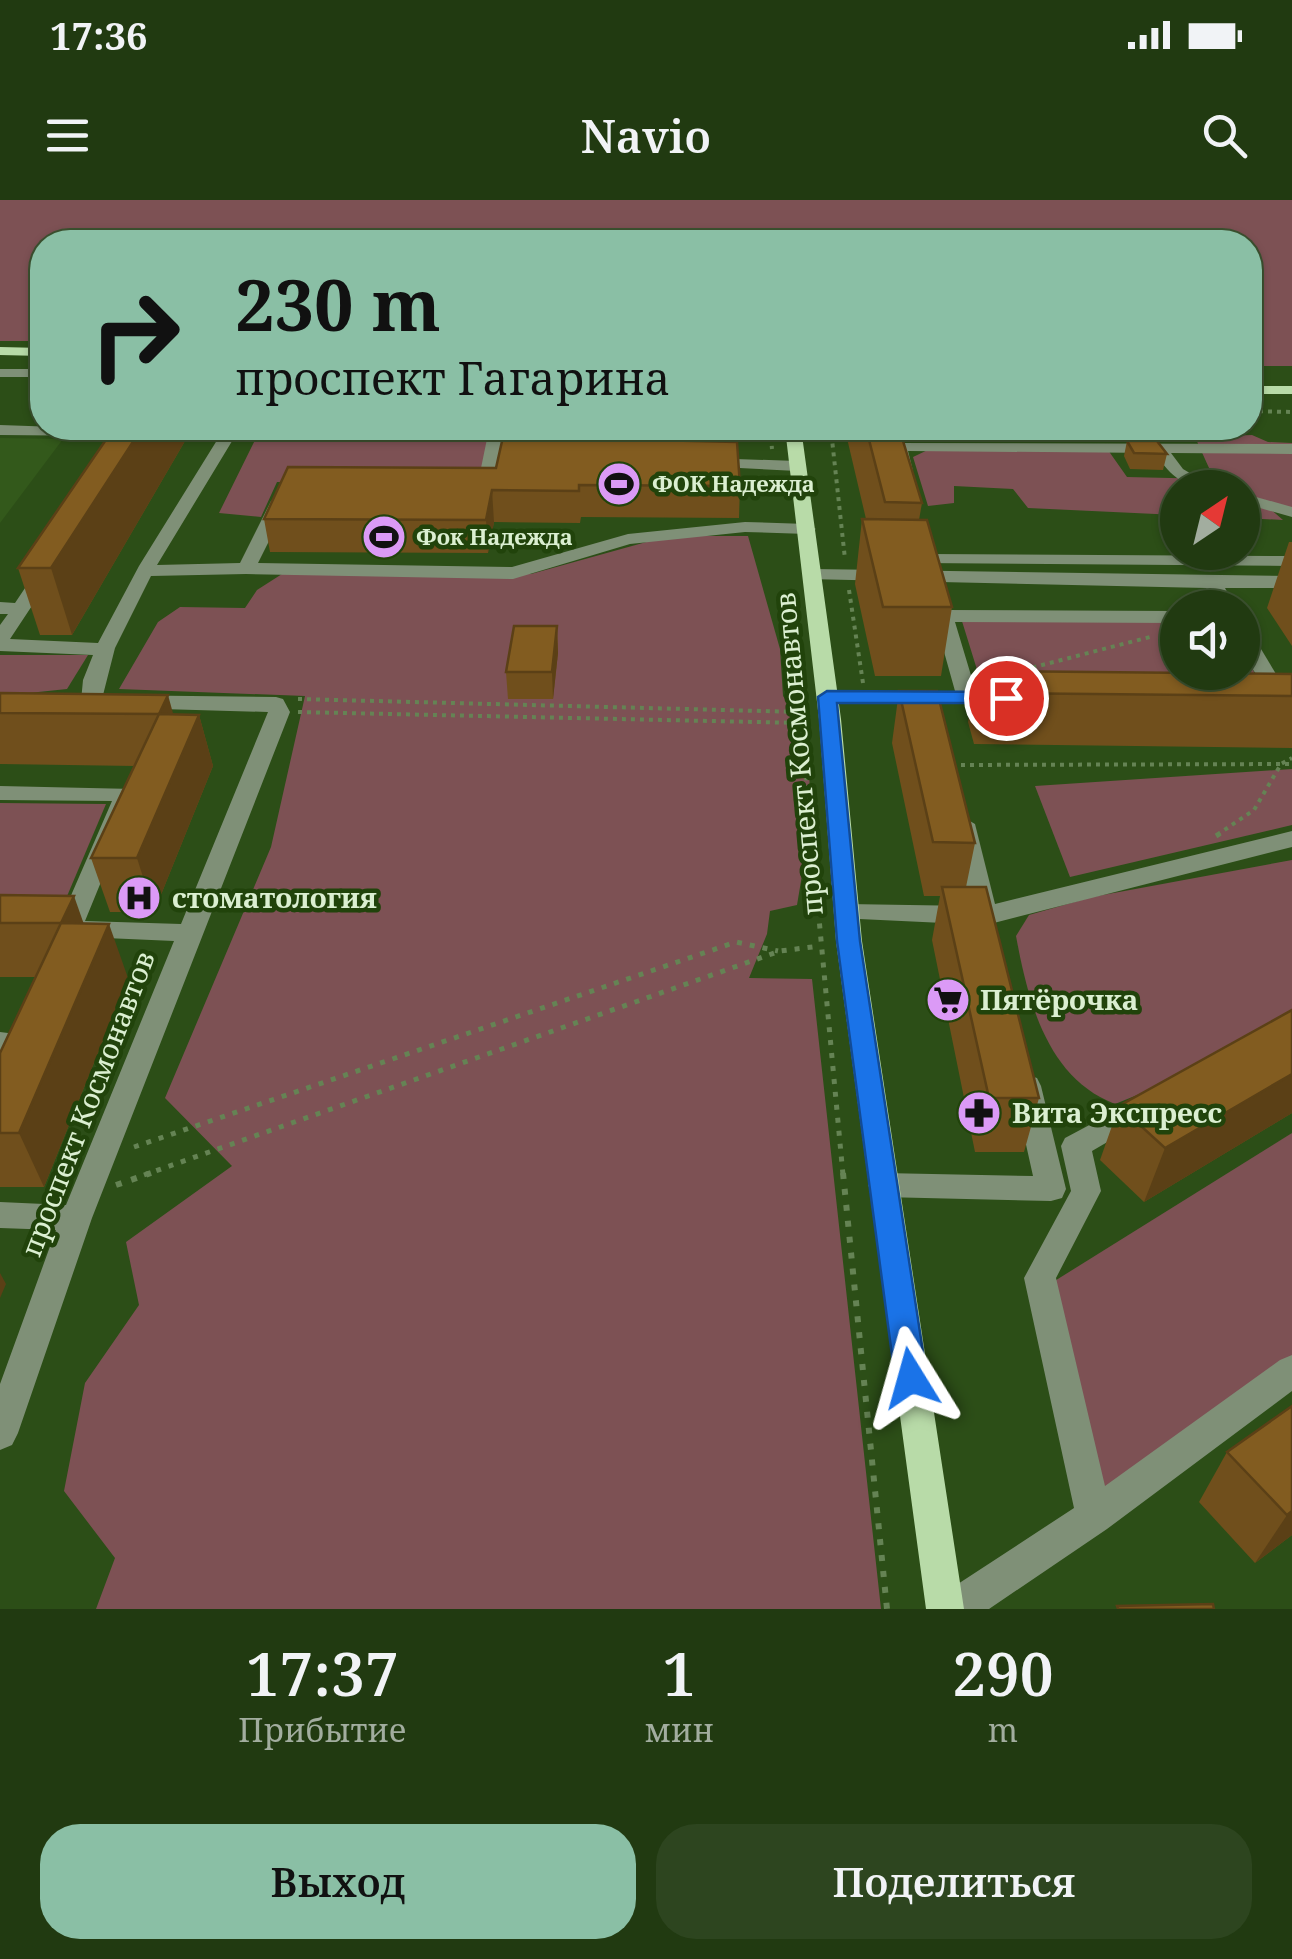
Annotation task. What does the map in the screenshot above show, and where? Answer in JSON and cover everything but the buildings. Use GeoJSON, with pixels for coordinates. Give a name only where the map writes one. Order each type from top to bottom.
{"type":"FeatureCollection","features":[{"type":"Feature","properties":{"kind":"main road"},"geometry":{"type":"LineString","coordinates":[[0,351],[30,352]]}},
{"type":"Feature","properties":{"kind":"main road"},"geometry":{"type":"LineString","coordinates":[[1262,390],[1292,390]]}},
{"type":"Feature","properties":{"kind":"main road","name":"проспект Космонавтов"},"geometry":{"type":"LineString","coordinates":[[794,440],[827,697],[838,933],[883,1185],[945,1609]]}},
{"type":"Feature","properties":{"kind":"street"},"geometry":{"type":"LineString","coordinates":[[0,373],[30,374]]}},
{"type":"Feature","properties":{"kind":"street"},"geometry":{"type":"LineString","coordinates":[[0,430],[30,430]]}},
{"type":"Feature","properties":{"kind":"street"},"geometry":{"type":"LineString","coordinates":[[127,448],[132,440]]}},
{"type":"Feature","properties":{"kind":"street"},"geometry":{"type":"LineString","coordinates":[[224,440],[145,571],[105,649],[89,693],[92,701],[284,705]]}},
{"type":"Feature","properties":{"kind":"street"},"geometry":{"type":"LineString","coordinates":[[452,489],[456,473],[488,473],[495,440]]}},
{"type":"Feature","properties":{"kind":"street"},"geometry":{"type":"LineString","coordinates":[[583,440],[597,452]]}},
{"type":"Feature","properties":{"kind":"street"},"geometry":{"type":"LineString","coordinates":[[908,483],[899,446],[1292,449]]}},
{"type":"Feature","properties":{"kind":"street"},"geometry":{"type":"LineString","coordinates":[[1160,448],[1175,470]]}},
{"type":"Feature","properties":{"kind":"street"},"geometry":{"type":"LineString","coordinates":[[681,462],[797,466]]}},
{"type":"Feature","properties":{"kind":"street"},"geometry":{"type":"LineString","coordinates":[[246,568],[286,489]]}},
{"type":"Feature","properties":{"kind":"street"},"geometry":{"type":"LineString","coordinates":[[1260,503],[1292,512]]}},
{"type":"Feature","properties":{"kind":"street"},"geometry":{"type":"LineString","coordinates":[[145,571],[246,568],[513,573],[628,540],[745,527],[808,528]]}},
{"type":"Feature","properties":{"kind":"street"},"geometry":{"type":"LineString","coordinates":[[921,539],[928,569]]}},
{"type":"Feature","properties":{"kind":"street"},"geometry":{"type":"LineString","coordinates":[[53,560],[0,642],[105,649]]}},
{"type":"Feature","properties":{"kind":"street"},"geometry":{"type":"LineString","coordinates":[[814,575],[1292,561]]}},
{"type":"Feature","properties":{"kind":"street"},"geometry":{"type":"LineString","coordinates":[[928,569],[1292,582]]}},
{"type":"Feature","properties":{"kind":"street"},"geometry":{"type":"LineString","coordinates":[[1212,582],[1217,590]]}},
{"type":"Feature","properties":{"kind":"street"},"geometry":{"type":"LineString","coordinates":[[0,608],[21,608]]}},
{"type":"Feature","properties":{"kind":"street"},"geometry":{"type":"LineString","coordinates":[[966,692],[944,616],[1160,618]]}},
{"type":"Feature","properties":{"kind":"street"},"geometry":{"type":"LineString","coordinates":[[1260,666],[1278,699]]}},
{"type":"Feature","properties":{"kind":"street"},"geometry":{"type":"LineString","coordinates":[[827,697],[966,692],[1026,698]]}},
{"type":"Feature","properties":{"kind":"street","name":"проспект Космонавтов"},"geometry":{"type":"LineString","coordinates":[[0,1433],[81,1207],[284,705]]}},
{"type":"Feature","properties":{"kind":"street"},"geometry":{"type":"LineString","coordinates":[[949,765],[994,952]]}},
{"type":"Feature","properties":{"kind":"street"},"geometry":{"type":"LineString","coordinates":[[0,793],[126,794],[69,930]]}},
{"type":"Feature","properties":{"kind":"street"},"geometry":{"type":"LineString","coordinates":[[838,933],[986,915],[1292,838]]}},
{"type":"Feature","properties":{"kind":"street"},"geometry":{"type":"LineString","coordinates":[[34,930],[189,933]]}},
{"type":"Feature","properties":{"kind":"street"},"geometry":{"type":"LineString","coordinates":[[0,1074],[7,1042],[26,1015]]}},
{"type":"Feature","properties":{"kind":"street"},"geometry":{"type":"LineString","coordinates":[[883,1185],[1052,1188],[1021,1061]]}},
{"type":"Feature","properties":{"kind":"street"},"geometry":{"type":"LineString","coordinates":[[1094,1516],[1040,1278],[1086,1191],[1076,1146],[1176,1088]]}},
{"type":"Feature","properties":{"kind":"street"},"geometry":{"type":"LineString","coordinates":[[0,1215],[81,1207]]}},
{"type":"Feature","properties":{"kind":"street"},"geometry":{"type":"LineString","coordinates":[[956,1609],[1094,1516],[1292,1370]]}},
{"type":"Feature","properties":{"kind":"path"},"geometry":{"type":"LineString","coordinates":[[1262,411],[1292,412]]}},
{"type":"Feature","properties":{"kind":"path"},"geometry":{"type":"LineString","coordinates":[[966,692],[1160,634]]}},
{"type":"Feature","properties":{"kind":"path"},"geometry":{"type":"LineString","coordinates":[[284,705],[802,723]]}},
{"type":"Feature","properties":{"kind":"path"},"geometry":{"type":"LineString","coordinates":[[284,705],[801,712],[838,933],[888,1609]]}},
{"type":"Feature","properties":{"kind":"path"},"geometry":{"type":"LineString","coordinates":[[949,765],[1292,761]]}},
{"type":"Feature","properties":{"kind":"path"},"geometry":{"type":"LineString","coordinates":[[1215,837],[1254,810],[1281,764]]}},
{"type":"Feature","properties":{"kind":"path"},"geometry":{"type":"LineString","coordinates":[[81,1207],[838,933]]}},
{"type":"Feature","properties":{"kind":"path"},"geometry":{"type":"LineString","coordinates":[[102,1157],[736,942],[780,951]]}},
{"type":"Feature","properties":{"kind":"shaded area"},"geometry":{"type":"Polygon","coordinates":[[[0,200],[1292,200],[1292,366],[1262,366],[1262,230],[30,230],[30,341],[0,341],[0,200]]]}},
{"type":"Feature","properties":{"kind":"shaded area"},"geometry":{"type":"Polygon","coordinates":[[[0,438],[62,440],[0,523],[0,438]]]}},
{"type":"Feature","properties":{"kind":"shaded area"},"geometry":{"type":"Polygon","coordinates":[[[255,440],[490,440],[482,469],[419,482],[277,482],[261,517],[219,513],[255,440]]]}},
{"type":"Feature","properties":{"kind":"shaded area"},"geometry":{"type":"Polygon","coordinates":[[[1196,440],[1292,443],[1292,508],[1269,508],[1283,520],[1260,519],[1260,470],[1210,470],[1196,440]]]}},
{"type":"Feature","properties":{"kind":"shaded area"},"geometry":{"type":"Polygon","coordinates":[[[934,447],[1108,450],[1127,477],[1160,478],[1160,514],[1028,508],[1013,489],[954,486],[954,503],[928,506],[913,457],[934,447]]]}},
{"type":"Feature","properties":{"kind":"shaded area"},"geometry":{"type":"Polygon","coordinates":[[[668,536],[748,536],[780,649],[783,696],[809,734],[810,827],[797,905],[770,911],[767,934],[749,978],[812,979],[881,1609],[96,1609],[115,1558],[64,1491],[85,1383],[139,1305],[126,1242],[232,1166],[165,1098],[271,847],[305,696],[119,689],[158,622],[180,607],[245,608],[257,590],[282,574],[531,574],[668,536]]]}},
{"type":"Feature","properties":{"kind":"shaded area"},"geometry":{"type":"Polygon","coordinates":[[[961,618],[1160,620],[1160,690],[1260,690],[1260,685],[1263,692],[983,689],[961,618]]]}},
{"type":"Feature","properties":{"kind":"shaded area"},"geometry":{"type":"Polygon","coordinates":[[[0,655],[88,655],[67,689],[0,696],[0,655]]]}},
{"type":"Feature","properties":{"kind":"shaded area"},"geometry":{"type":"Polygon","coordinates":[[[1292,769],[1292,825],[1070,877],[1035,786],[1292,769]]]}},
{"type":"Feature","properties":{"kind":"shaded area"},"geometry":{"type":"Polygon","coordinates":[[[0,803],[106,804],[62,908],[0,906],[0,803]]]}},
{"type":"Feature","properties":{"kind":"shaded area"},"geometry":{"type":"Polygon","coordinates":[[[1292,860],[1292,1010],[1162,1085],[1115,1104],[1073,1076],[1044,1035],[1027,986],[1016,936],[1029,915],[1092,897],[1292,860]]]}},
{"type":"Feature","properties":{"kind":"shaded area"},"geometry":{"type":"Polygon","coordinates":[[[1292,1133],[1292,1356],[1102,1498],[1053,1282],[1292,1133]]]}},
{"type":"Feature","properties":{"kind":"place","name":"ФОК Надежда"},"geometry":{"type":"Point","coordinates":[619,484]}},
{"type":"Feature","properties":{"kind":"place","name":"Фок Надежда"},"geometry":{"type":"Point","coordinates":[384,537]}},
{"type":"Feature","properties":{"kind":"place","name":"стоматология"},"geometry":{"type":"Point","coordinates":[139,898]}},
{"type":"Feature","properties":{"kind":"place","name":"Пятёрочка"},"geometry":{"type":"Point","coordinates":[948,1000]}},
{"type":"Feature","properties":{"kind":"place","name":"Вита Экспресс"},"geometry":{"type":"Point","coordinates":[979,1113]}},
{"type":"Feature","properties":{"kind":"route"},"geometry":{"type":"LineString","coordinates":[[911,1378],[848,941],[827,697],[1006,698]]}}]}
